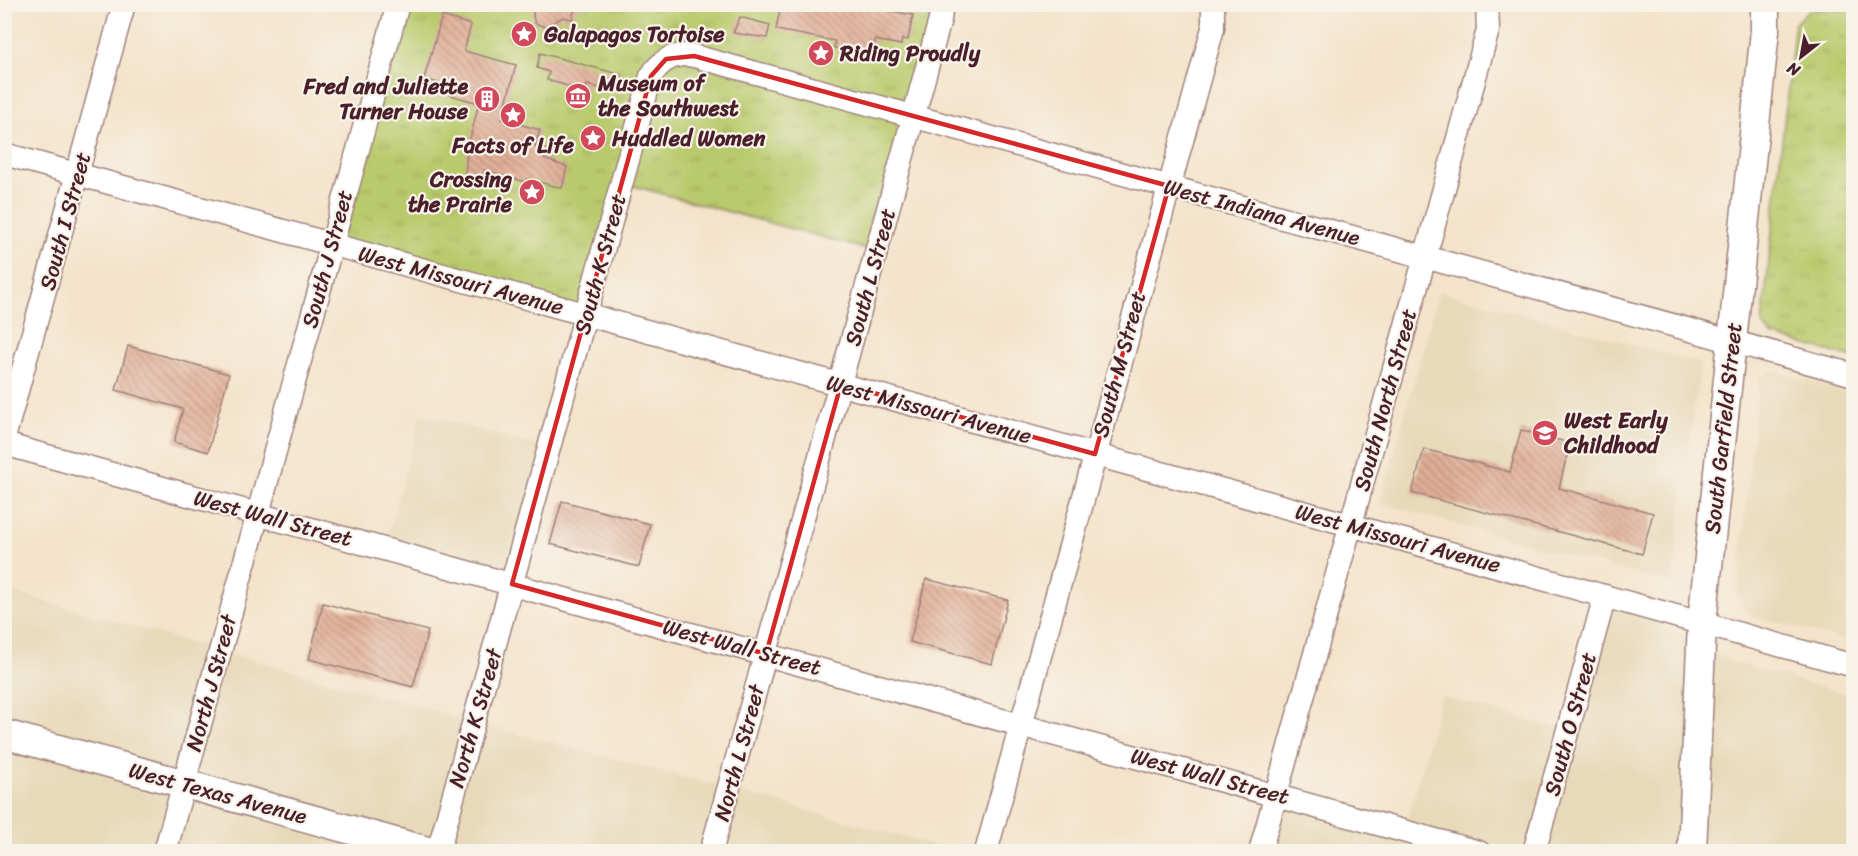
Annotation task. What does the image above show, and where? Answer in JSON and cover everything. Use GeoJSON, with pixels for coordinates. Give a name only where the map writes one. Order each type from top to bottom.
{"type":"FeatureCollection","features":[{"type":"Feature","properties":{"kind":"main road","name":"South Garfield Street"},"geometry":{"type":"LineString","coordinates":[[1692,852],[1702,623],[1765,31],[1765,4]]}},
{"type":"Feature","properties":{"kind":"main road","name":"West Texas Avenue"},"geometry":{"type":"LineString","coordinates":[[4,734],[431,852]]}},
{"type":"Feature","properties":{"kind":"street","name":"South I Street"},"geometry":{"type":"LineString","coordinates":[[4,438],[124,4]]}},
{"type":"Feature","properties":{"kind":"street","name":"South J Street"},"geometry":{"type":"LineString","coordinates":[[257,514],[398,4]]}},
{"type":"Feature","properties":{"kind":"street","name":"South L Street"},"geometry":{"type":"LineString","coordinates":[[766,654],[940,20],[942,4]]}},
{"type":"Feature","properties":{"kind":"street","name":"South M Street"},"geometry":{"type":"LineString","coordinates":[[986,852],[1213,28],[1213,4]]}},
{"type":"Feature","properties":{"kind":"street","name":"South North Street"},"geometry":{"type":"LineString","coordinates":[[1260,852],[1488,30],[1487,4]]}},
{"type":"Feature","properties":{"kind":"street","name":"West Indiana Avenue"},"geometry":{"type":"LineString","coordinates":[[671,57],[687,54],[1854,375]]}},
{"type":"Feature","properties":{"kind":"street","name":"South K Street"},"geometry":{"type":"LineString","coordinates":[[512,584],[651,76],[661,63],[671,57]]}},
{"type":"Feature","properties":{"kind":"street","name":"West Missouri Avenue"},"geometry":{"type":"LineString","coordinates":[[4,154],[1095,454],[1854,666]]}},
{"type":"Feature","properties":{"kind":"street","name":"West Wall Street"},"geometry":{"type":"LineString","coordinates":[[4,444],[1479,852]]}},
{"type":"Feature","properties":{"kind":"street","name":"North J Street"},"geometry":{"type":"LineString","coordinates":[[165,852],[257,514]]}},
{"type":"Feature","properties":{"kind":"street","name":"North K Street"},"geometry":{"type":"LineString","coordinates":[[438,852],[512,584]]}},
{"type":"Feature","properties":{"kind":"street","name":"South O Street"},"geometry":{"type":"LineString","coordinates":[[1534,852],[1605,596]]}},
{"type":"Feature","properties":{"kind":"street","name":"North L Street"},"geometry":{"type":"LineString","coordinates":[[711,852],[766,654]]}},
{"type":"Feature","properties":{"kind":"highlighted area"},"geometry":{"type":"Polygon","coordinates":[[[694,56],[1169,186],[1095,454],[841,384],[766,654],[512,584],[651,76],[666,59],[694,56]]]}},
{"type":"Feature","properties":{"kind":"shaded area","name":"West Early Childhood"},"geometry":{"type":"Polygon","coordinates":[[[1439,291],[1700,363],[1672,584],[1380,503],[1439,291]]]}},
{"type":"Feature","properties":{"kind":"shaded area"},"geometry":{"type":"Polygon","coordinates":[[[1771,370],[1853,393],[1853,643],[1748,614],[1737,596],[1759,379],[1771,370]]]}},
{"type":"Feature","properties":{"kind":"shaded area"},"geometry":{"type":"Polygon","coordinates":[[[421,414],[549,449],[512,584],[384,549],[421,414]]]}},
{"type":"Feature","properties":{"kind":"shaded area"},"geometry":{"type":"Polygon","coordinates":[[[4,590],[473,722],[954,851],[5,851],[4,590]]]}},
{"type":"Feature","properties":{"kind":"shaded area"},"geometry":{"type":"Polygon","coordinates":[[[1605,596],[1732,662],[1853,696],[1853,851],[1261,852],[1277,794],[1405,830],[1441,696],[1568,731],[1605,596]]]}},
{"type":"Feature","properties":{"kind":"green space"},"geometry":{"type":"Polygon","coordinates":[[[405,5],[934,5],[876,252],[619,182],[582,309],[339,239],[405,5]]]}},
{"type":"Feature","properties":{"kind":"green space"},"geometry":{"type":"Polygon","coordinates":[[[1809,10],[1853,10],[1853,358],[1771,335],[1762,324],[1795,23],[1809,10]]]}},
{"type":"Feature","properties":{"kind":"building"},"geometry":{"type":"Polygon","coordinates":[[[534,4],[585,4],[574,11],[572,19],[563,17],[545,27],[535,23],[534,4]]]}},
{"type":"Feature","properties":{"kind":"building"},"geometry":{"type":"Polygon","coordinates":[[[781,4],[887,4],[886,10],[913,15],[908,40],[902,39],[901,45],[875,40],[873,55],[834,48],[835,41],[776,30],[781,4]]]}},
{"type":"Feature","properties":{"kind":"building","name":"Fred and Juliette Turner House"},"geometry":{"type":"Polygon","coordinates":[[[442,16],[471,25],[464,51],[516,65],[502,119],[540,130],[535,147],[547,149],[544,159],[567,167],[562,188],[527,179],[526,182],[484,170],[482,180],[465,174],[467,151],[479,103],[450,95],[452,87],[424,79],[442,16]]]}},
{"type":"Feature","properties":{"kind":"building"},"geometry":{"type":"Polygon","coordinates":[[[740,17],[770,25],[767,38],[733,33],[740,17]]]}},
{"type":"Feature","properties":{"kind":"building"},"geometry":{"type":"Polygon","coordinates":[[[540,53],[622,75],[617,92],[587,85],[585,91],[547,80],[549,72],[537,68],[540,53]]]}},
{"type":"Feature","properties":{"kind":"building"},"geometry":{"type":"Polygon","coordinates":[[[128,346],[229,374],[208,452],[174,442],[183,409],[116,390],[128,346]]]}},
{"type":"Feature","properties":{"kind":"building"},"geometry":{"type":"Polygon","coordinates":[[[1521,430],[1570,443],[1559,488],[1653,513],[1642,554],[1412,493],[1424,449],[1510,472],[1521,430]]]}},
{"type":"Feature","properties":{"kind":"building"},"geometry":{"type":"Polygon","coordinates":[[[562,501],[650,524],[639,567],[550,544],[562,501]]]}},
{"type":"Feature","properties":{"kind":"building"},"geometry":{"type":"Polygon","coordinates":[[[926,579],[1008,600],[992,664],[910,642],[926,579]]]}},
{"type":"Feature","properties":{"kind":"building"},"geometry":{"type":"Polygon","coordinates":[[[323,603],[428,631],[413,687],[309,659],[323,603]]]}},
{"type":"Feature","properties":{"kind":"place","name":"Galapagos Tortoise"},"geometry":{"type":"Point","coordinates":[524,34]}},
{"type":"Feature","properties":{"kind":"place","name":"Riding Proudly"},"geometry":{"type":"Point","coordinates":[821,53]}},
{"type":"Feature","properties":{"kind":"place","name":"Museum of the Southwest"},"geometry":{"type":"Point","coordinates":[578,96]}},
{"type":"Feature","properties":{"kind":"place","name":"Fred and Juliette Turner House"},"geometry":{"type":"Point","coordinates":[487,99]}},
{"type":"Feature","properties":{"kind":"place","name":"Facts of Life"},"geometry":{"type":"Point","coordinates":[513,115]}},
{"type":"Feature","properties":{"kind":"place","name":"Huddled Women"},"geometry":{"type":"Point","coordinates":[593,138]}},
{"type":"Feature","properties":{"kind":"place","name":"Crossing the Prairie"},"geometry":{"type":"Point","coordinates":[532,192]}},
{"type":"Feature","properties":{"kind":"place","name":"West Early Childhood"},"geometry":{"type":"Point","coordinates":[1545,433]}}]}
